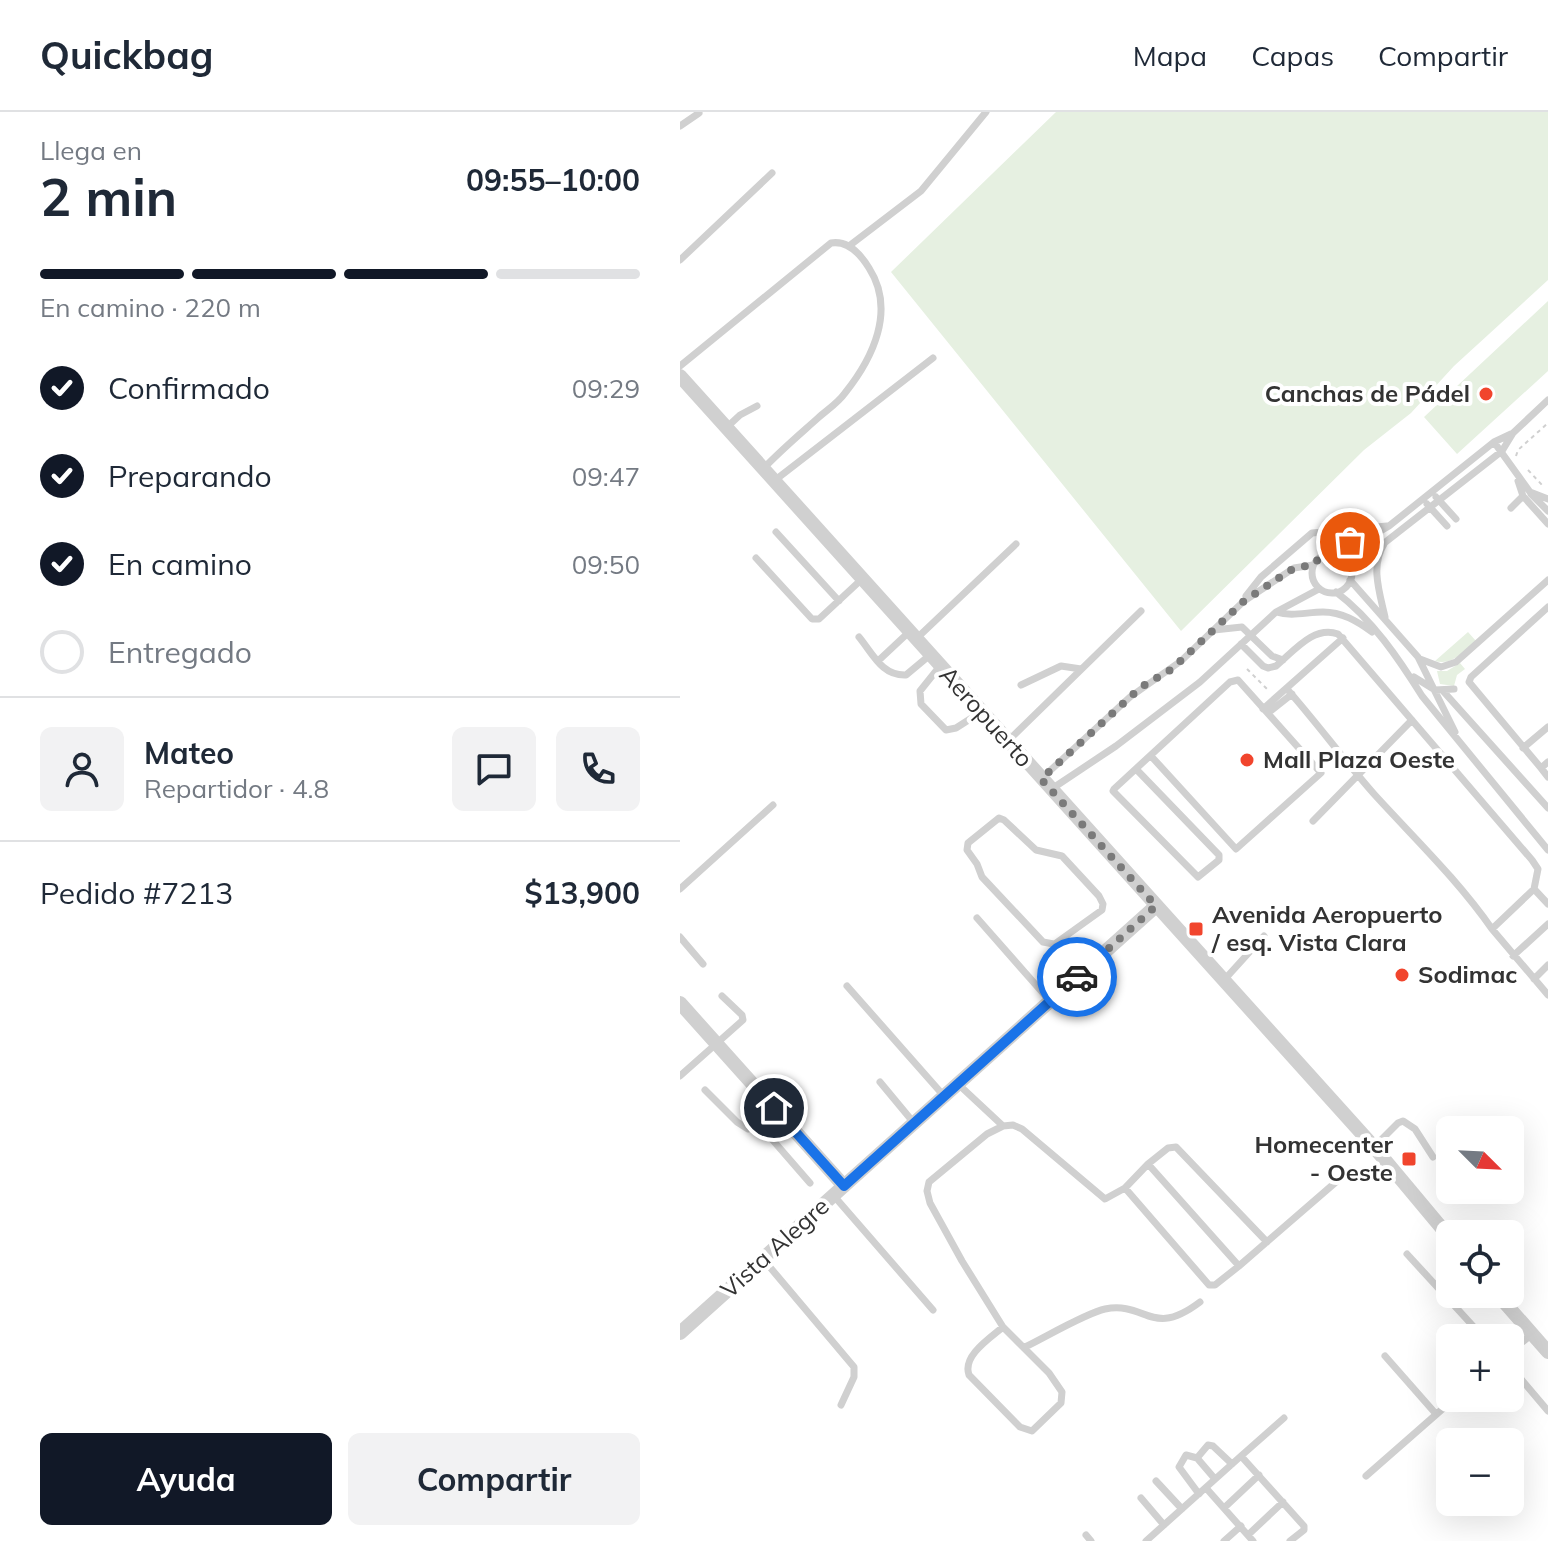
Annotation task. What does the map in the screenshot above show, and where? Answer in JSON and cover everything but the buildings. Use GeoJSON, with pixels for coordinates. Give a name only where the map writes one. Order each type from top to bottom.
{"type":"FeatureCollection","features":[{"type":"Feature","properties":{"kind":"street","name":"Aeropuerto"},"geometry":{"type":"LineString","coordinates":[[680,376],[1374,1147],[1436,1221]]}},
{"type":"Feature","properties":{"kind":"street","name":"Vista Alegre"},"geometry":{"type":"LineString","coordinates":[[680,1333],[1156,906]]}},
{"type":"Feature","properties":{"kind":"street"},"geometry":{"type":"LineString","coordinates":[[680,1003],[774,1108],[839,1191]]}},
{"type":"Feature","properties":{"kind":"street"},"geometry":{"type":"LineString","coordinates":[[1509,1308],[1548,1352]]}},
{"type":"Feature","properties":{"kind":"lane"},"geometry":{"type":"LineString","coordinates":[[849,246],[921,191],[986,112]]}},
{"type":"Feature","properties":{"kind":"lane"},"geometry":{"type":"LineString","coordinates":[[680,126],[699,113]]}},
{"type":"Feature","properties":{"kind":"lane"},"geometry":{"type":"LineString","coordinates":[[680,260],[772,173]]}},
{"type":"Feature","properties":{"kind":"lane"},"geometry":{"type":"LineString","coordinates":[[680,366],[831,243],[840,242],[849,246],[863,258],[877,281],[883,304],[882,322],[863,365],[844,395],[763,469]]}},
{"type":"Feature","properties":{"kind":"lane"},"geometry":{"type":"LineString","coordinates":[[774,481],[933,358]]}},
{"type":"Feature","properties":{"kind":"lane"},"geometry":{"type":"LineString","coordinates":[[1319,589],[1312,575],[1313,565],[1322,555],[1372,536],[1502,451],[1513,433],[1548,400]]}},
{"type":"Feature","properties":{"kind":"lane"},"geometry":{"type":"LineString","coordinates":[[726,428],[740,415],[757,406]]}},
{"type":"Feature","properties":{"kind":"lane"},"geometry":{"type":"LineString","coordinates":[[1435,496],[1494,442],[1513,433]]}},
{"type":"Feature","properties":{"kind":"lane"},"geometry":{"type":"LineString","coordinates":[[1494,442],[1548,524]]}},
{"type":"Feature","properties":{"kind":"lane"},"geometry":{"type":"LineString","coordinates":[[1526,494],[1548,499]]}},
{"type":"Feature","properties":{"kind":"lane"},"geometry":{"type":"LineString","coordinates":[[1511,508],[1526,494]]}},
{"type":"Feature","properties":{"kind":"lane"},"geometry":{"type":"LineString","coordinates":[[1526,494],[1548,511]]}},
{"type":"Feature","properties":{"kind":"lane"},"geometry":{"type":"LineString","coordinates":[[1435,496],[1456,519]]}},
{"type":"Feature","properties":{"kind":"lane"},"geometry":{"type":"LineString","coordinates":[[1426,502],[1447,526]]}},
{"type":"Feature","properties":{"kind":"lane"},"geometry":{"type":"LineString","coordinates":[[1351,569],[1426,502]]}},
{"type":"Feature","properties":{"kind":"lane"},"geometry":{"type":"LineString","coordinates":[[1244,601],[1261,577],[1312,533],[1389,526]]}},
{"type":"Feature","properties":{"kind":"lane"},"geometry":{"type":"LineString","coordinates":[[776,532],[839,601]]}},
{"type":"Feature","properties":{"kind":"lane"},"geometry":{"type":"LineString","coordinates":[[1386,620],[1377,570],[1379,554],[1391,535]]}},
{"type":"Feature","properties":{"kind":"lane"},"geometry":{"type":"LineString","coordinates":[[878,661],[913,636],[1016,544]]}},
{"type":"Feature","properties":{"kind":"lane"},"geometry":{"type":"LineString","coordinates":[[1331,553],[1341,556],[1351,569],[1345,588],[1336,592]]}},
{"type":"Feature","properties":{"kind":"lane"},"geometry":{"type":"LineString","coordinates":[[756,558],[812,619],[819,619],[862,579]]}},
{"type":"Feature","properties":{"kind":"lane"},"geometry":{"type":"LineString","coordinates":[[1046,784],[1130,697],[1172,669],[1244,601],[1294,568],[1313,565]]}},
{"type":"Feature","properties":{"kind":"lane"},"geometry":{"type":"LineString","coordinates":[[1350,580],[1418,657],[1439,690],[1548,808]]}},
{"type":"Feature","properties":{"kind":"lane"},"geometry":{"type":"LineString","coordinates":[[1418,657],[1437,666],[1456,662],[1548,580]]}},
{"type":"Feature","properties":{"kind":"lane"},"geometry":{"type":"LineString","coordinates":[[1046,784],[1116,746],[1188,692],[1276,612],[1319,589],[1336,592],[1354,606],[1406,670],[1422,696],[1548,850]]}},
{"type":"Feature","properties":{"kind":"lane"},"geometry":{"type":"LineString","coordinates":[[1548,607],[1469,682],[1548,777]]}},
{"type":"Feature","properties":{"kind":"lane"},"geometry":{"type":"LineString","coordinates":[[1008,741],[1141,611]]}},
{"type":"Feature","properties":{"kind":"lane"},"geometry":{"type":"LineString","coordinates":[[1276,612],[1289,615],[1335,613],[1352,619],[1379,636]]}},
{"type":"Feature","properties":{"kind":"lane"},"geometry":{"type":"LineString","coordinates":[[1212,631],[1238,627],[1251,634],[1272,656],[1283,660]]}},
{"type":"Feature","properties":{"kind":"lane"},"geometry":{"type":"LineString","coordinates":[[1241,644],[1265,668],[1272,668],[1318,632],[1328,631],[1343,638],[1538,869],[1534,889],[1492,929]]}},
{"type":"Feature","properties":{"kind":"lane"},"geometry":{"type":"LineString","coordinates":[[859,637],[885,672],[906,675],[935,660]]}},
{"type":"Feature","properties":{"kind":"lane"},"geometry":{"type":"LineString","coordinates":[[1266,711],[1343,638]]}},
{"type":"Feature","properties":{"kind":"lane"},"geometry":{"type":"LineString","coordinates":[[935,660],[920,691],[921,704],[946,730],[956,728],[981,712]]}},
{"type":"Feature","properties":{"kind":"lane"},"geometry":{"type":"LineString","coordinates":[[1021,685],[1061,666],[1081,669]]}},
{"type":"Feature","properties":{"kind":"lane"},"geometry":{"type":"LineString","coordinates":[[1406,670],[1422,683],[1439,690],[1454,689]]}},
{"type":"Feature","properties":{"kind":"lane"},"geometry":{"type":"LineString","coordinates":[[1136,769],[1219,855],[1219,860],[1195,877],[1114,794],[1114,789],[1233,680],[1238,680],[1321,773],[1237,850],[1151,756]]}},
{"type":"Feature","properties":{"kind":"lane"},"geometry":{"type":"LineString","coordinates":[[1439,690],[1461,745]]}},
{"type":"Feature","properties":{"kind":"lane"},"geometry":{"type":"LineString","coordinates":[[1287,692],[1326,732],[1359,776],[1478,909],[1513,956],[1548,995]]}},
{"type":"Feature","properties":{"kind":"lane"},"geometry":{"type":"LineString","coordinates":[[1313,821],[1412,720]]}},
{"type":"Feature","properties":{"kind":"lane"},"geometry":{"type":"LineString","coordinates":[[1523,748],[1548,727]]}},
{"type":"Feature","properties":{"kind":"lane"},"geometry":{"type":"LineString","coordinates":[[1541,768],[1548,762]]}},
{"type":"Feature","properties":{"kind":"lane"},"geometry":{"type":"LineString","coordinates":[[680,889],[773,805]]}},
{"type":"Feature","properties":{"kind":"lane"},"geometry":{"type":"LineString","coordinates":[[1056,943],[1102,910],[1103,904],[1062,856],[1036,850],[999,818],[968,843],[967,850],[982,877],[1035,935],[1043,942],[1056,943],[1080,974]]}},
{"type":"Feature","properties":{"kind":"lane"},"geometry":{"type":"LineString","coordinates":[[1534,889],[1548,904]]}},
{"type":"Feature","properties":{"kind":"lane"},"geometry":{"type":"LineString","coordinates":[[977,918],[1050,1001]]}},
{"type":"Feature","properties":{"kind":"lane"},"geometry":{"type":"LineString","coordinates":[[1513,956],[1548,924]]}},
{"type":"Feature","properties":{"kind":"lane"},"geometry":{"type":"LineString","coordinates":[[1223,981],[1264,936]]}},
{"type":"Feature","properties":{"kind":"lane"},"geometry":{"type":"LineString","coordinates":[[680,937],[703,964]]}},
{"type":"Feature","properties":{"kind":"lane"},"geometry":{"type":"LineString","coordinates":[[1534,979],[1548,965]]}},
{"type":"Feature","properties":{"kind":"lane"},"geometry":{"type":"LineString","coordinates":[[847,986],[944,1096]]}},
{"type":"Feature","properties":{"kind":"lane"},"geometry":{"type":"LineString","coordinates":[[680,1076],[743,1020],[742,1015],[722,996]]}},
{"type":"Feature","properties":{"kind":"lane"},"geometry":{"type":"LineString","coordinates":[[680,1061],[687,1069]]}},
{"type":"Feature","properties":{"kind":"lane"},"geometry":{"type":"LineString","coordinates":[[880,1082],[914,1123]]}},
{"type":"Feature","properties":{"kind":"lane"},"geometry":{"type":"LineString","coordinates":[[958,1084],[1003,1126]]}},
{"type":"Feature","properties":{"kind":"lane"},"geometry":{"type":"LineString","coordinates":[[705,1090],[748,1129],[774,1108]]}},
{"type":"Feature","properties":{"kind":"lane"},"geometry":{"type":"LineString","coordinates":[[1374,1147],[1403,1121],[1415,1129],[1433,1157]]}},
{"type":"Feature","properties":{"kind":"lane"},"geometry":{"type":"LineString","coordinates":[[757,1122],[810,1183]]}},
{"type":"Feature","properties":{"kind":"lane"},"geometry":{"type":"LineString","coordinates":[[1003,1327],[969,1360],[966,1367],[969,1375],[1020,1427],[1032,1431],[1061,1403],[1062,1392],[1049,1373],[1003,1327],[962,1261],[930,1203],[927,1191],[929,1182],[987,1134],[1003,1126],[1013,1125],[1022,1129],[1105,1199],[1125,1188],[1168,1148],[1176,1147],[1267,1242]]}},
{"type":"Feature","properties":{"kind":"lane"},"geometry":{"type":"LineString","coordinates":[[1148,1164],[1239,1266]]}},
{"type":"Feature","properties":{"kind":"lane"},"geometry":{"type":"LineString","coordinates":[[1125,1188],[1209,1285],[1215,1285],[1351,1169]]}},
{"type":"Feature","properties":{"kind":"lane"},"geometry":{"type":"LineString","coordinates":[[839,1191],[933,1310]]}},
{"type":"Feature","properties":{"kind":"lane"},"geometry":{"type":"LineString","coordinates":[[1407,1254],[1471,1324]]}},
{"type":"Feature","properties":{"kind":"lane"},"geometry":{"type":"LineString","coordinates":[[763,1259],[854,1367],[854,1377],[841,1405]]}},
{"type":"Feature","properties":{"kind":"lane"},"geometry":{"type":"LineString","coordinates":[[1025,1347],[1104,1309],[1124,1309],[1152,1319],[1177,1317],[1200,1302]]}},
{"type":"Feature","properties":{"kind":"lane"},"geometry":{"type":"LineString","coordinates":[[1524,1341],[1531,1335]]}},
{"type":"Feature","properties":{"kind":"lane"},"geometry":{"type":"LineString","coordinates":[[1385,1356],[1436,1414]]}},
{"type":"Feature","properties":{"kind":"lane"},"geometry":{"type":"LineString","coordinates":[[1524,1383],[1548,1411]]}},
{"type":"Feature","properties":{"kind":"lane"},"geometry":{"type":"LineString","coordinates":[[1366,1476],[1438,1412]]}},
{"type":"Feature","properties":{"kind":"lane"},"geometry":{"type":"LineString","coordinates":[[1146,1541],[1284,1418]]}},
{"type":"Feature","properties":{"kind":"lane"},"geometry":{"type":"LineString","coordinates":[[1197,1458],[1208,1445],[1232,1464]]}},
{"type":"Feature","properties":{"kind":"lane"},"geometry":{"type":"LineString","coordinates":[[1215,1479],[1197,1458],[1186,1455],[1179,1467],[1224,1508],[1250,1538],[1283,1502]]}},
{"type":"Feature","properties":{"kind":"lane"},"geometry":{"type":"LineString","coordinates":[[1241,1456],[1304,1526],[1304,1530],[1290,1541]]}},
{"type":"Feature","properties":{"kind":"lane"},"geometry":{"type":"LineString","coordinates":[[1224,1508],[1259,1475]]}},
{"type":"Feature","properties":{"kind":"lane"},"geometry":{"type":"LineString","coordinates":[[1156,1481],[1182,1509]]}},
{"type":"Feature","properties":{"kind":"lane"},"geometry":{"type":"LineString","coordinates":[[1141,1498],[1164,1525]]}},
{"type":"Feature","properties":{"kind":"lane"},"geometry":{"type":"LineString","coordinates":[[1224,1541],[1241,1526]]}},
{"type":"Feature","properties":{"kind":"path"},"geometry":{"type":"LineString","coordinates":[[1548,423],[1518,450],[1516,456],[1548,490]]}},
{"type":"Feature","properties":{"kind":"path"},"geometry":{"type":"LineString","coordinates":[[1247,669],[1266,690],[1287,692]]}},
{"type":"Feature","properties":{"kind":"green space"},"geometry":{"type":"Polygon","coordinates":[[[1056,112],[1548,112],[1548,280],[1454,366],[1411,413],[1364,450],[1181,631],[891,272],[1056,112]]]}},
{"type":"Feature","properties":{"kind":"green space","name":"Canchas de Pádel"},"geometry":{"type":"Polygon","coordinates":[[[1548,301],[1548,371],[1457,454],[1424,417],[1548,301]]]}},
{"type":"Feature","properties":{"kind":"green space"},"geometry":{"type":"Polygon","coordinates":[[[1468,632],[1476,641],[1452,660],[1435,661],[1468,632]]]}},
{"type":"Feature","properties":{"kind":"green space"},"geometry":{"type":"Polygon","coordinates":[[[1460,663],[1465,669],[1457,675],[1454,686],[1440,684],[1437,671],[1447,671],[1460,663]]]}},
{"type":"Feature","properties":{"kind":"way so far"},"geometry":{"type":"LineString","coordinates":[[1077,977],[1156,906],[1041,779],[1141,687],[1172,669],[1244,601],[1294,568],[1313,565],[1322,555],[1350,542]]}},
{"type":"Feature","properties":{"kind":"place","name":"Canchas de Pádel"},"geometry":{"type":"Point","coordinates":[1486,394]}},
{"type":"Feature","properties":{"kind":"place","name":"Mall Plaza Oeste"},"geometry":{"type":"Point","coordinates":[1247,760]}},
{"type":"Feature","properties":{"kind":"place","name":"Avenida Aeropuerto / esq. Vista Clara"},"geometry":{"type":"Point","coordinates":[1196,929]}},
{"type":"Feature","properties":{"kind":"place","name":"Sodimac"},"geometry":{"type":"Point","coordinates":[1402,975]}},
{"type":"Feature","properties":{"kind":"place","name":"Homecenter - Oeste"},"geometry":{"type":"Point","coordinates":[1409,1159]}},
{"type":"Feature","properties":{"kind":"route"},"geometry":{"type":"LineString","coordinates":[[774,1108],[844,1186],[1077,977]]}}]}
